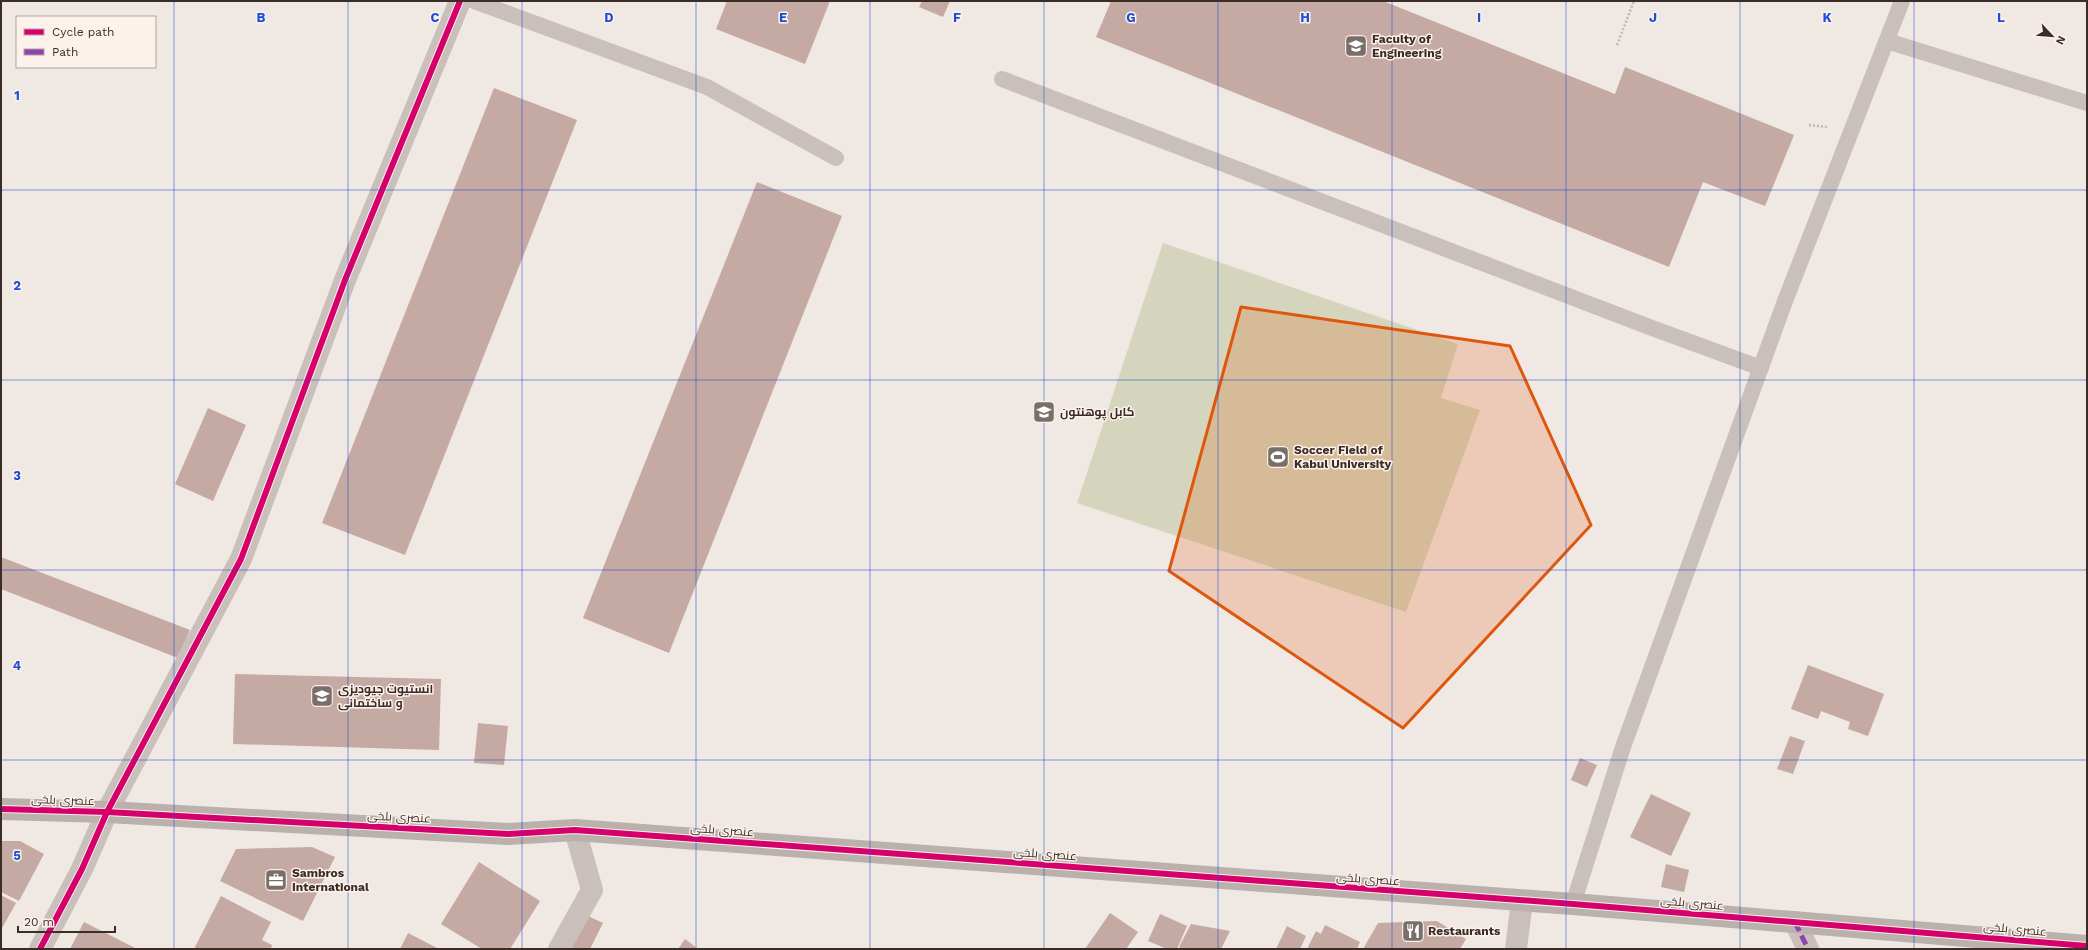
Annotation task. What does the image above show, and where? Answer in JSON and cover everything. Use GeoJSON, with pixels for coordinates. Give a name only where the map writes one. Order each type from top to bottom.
{"type":"FeatureCollection","features":[{"type":"Feature","properties":{"kind":"street"},"geometry":{"type":"LineString","coordinates":[[40,949],[82,869],[107,812],[241,559],[345,280],[460,1]]}},
{"type":"Feature","properties":{"kind":"street","name":"عنصری بلخی"},"geometry":{"type":"LineString","coordinates":[[1,809],[107,812],[508,834],[575,830],[1574,904],[2087,946]]}},
{"type":"Feature","properties":{"kind":"street"},"geometry":{"type":"LineString","coordinates":[[559,949],[592,890],[575,830]]}},
{"type":"Feature","properties":{"kind":"street"},"geometry":{"type":"LineString","coordinates":[[1516,949],[1522,901]]}},
{"type":"Feature","properties":{"kind":"street"},"geometry":{"type":"LineString","coordinates":[[1795,922],[1808,949]]}},
{"type":"Feature","properties":{"kind":"lane"},"geometry":{"type":"LineString","coordinates":[[474,1],[707,87],[836,158]]}},
{"type":"Feature","properties":{"kind":"lane"},"geometry":{"type":"LineString","coordinates":[[1574,904],[1623,747],[1761,368],[1850,130],[1902,1]]}},
{"type":"Feature","properties":{"kind":"lane"},"geometry":{"type":"LineString","coordinates":[[1887,41],[2087,103]]}},
{"type":"Feature","properties":{"kind":"lane"},"geometry":{"type":"LineString","coordinates":[[1002,79],[1652,328],[1761,368]]}},
{"type":"Feature","properties":{"kind":"path"},"geometry":{"type":"LineString","coordinates":[[1617,45],[1634,1]]}},
{"type":"Feature","properties":{"kind":"highlighted area"},"geometry":{"type":"Polygon","coordinates":[[[1241,307],[1510,346],[1591,525],[1403,728],[1169,571],[1241,307]]]}},
{"type":"Feature","properties":{"kind":"green space","name":"Soccer Field of Kabul University"},"geometry":{"type":"Polygon","coordinates":[[[1163,243],[1458,344],[1441,398],[1480,410],[1406,612],[1077,503],[1163,243]]]}},
{"type":"Feature","properties":{"kind":"building"},"geometry":{"type":"Polygon","coordinates":[[[727,1],[830,1],[805,64],[716,29],[727,1]]]}},
{"type":"Feature","properties":{"kind":"building"},"geometry":{"type":"Polygon","coordinates":[[[922,1],[950,1],[943,17],[919,7],[922,1]]]}},
{"type":"Feature","properties":{"kind":"building"},"geometry":{"type":"Polygon","coordinates":[[[1111,1],[1383,1],[1615,94],[1625,67],[1794,135],[1765,206],[1703,182],[1669,267],[1096,37],[1111,1]]]}},
{"type":"Feature","properties":{"kind":"building"},"geometry":{"type":"Polygon","coordinates":[[[494,88],[577,120],[405,555],[322,523],[494,88]]]}},
{"type":"Feature","properties":{"kind":"building"},"geometry":{"type":"Polygon","coordinates":[[[757,182],[842,216],[669,653],[583,618],[757,182]]]}},
{"type":"Feature","properties":{"kind":"building"},"geometry":{"type":"Polygon","coordinates":[[[208,408],[246,425],[213,501],[175,484],[208,408]]]}},
{"type":"Feature","properties":{"kind":"building"},"geometry":{"type":"Polygon","coordinates":[[[1,557],[190,630],[178,658],[1,589],[1,557]]]}},
{"type":"Feature","properties":{"kind":"building"},"geometry":{"type":"Polygon","coordinates":[[[1808,665],[1884,694],[1868,736],[1848,729],[1850,722],[1821,711],[1818,719],[1791,709],[1808,665]]]}},
{"type":"Feature","properties":{"kind":"building"},"geometry":{"type":"Polygon","coordinates":[[[235,674],[441,679],[439,750],[233,744],[235,674]]]}},
{"type":"Feature","properties":{"kind":"building"},"geometry":{"type":"Polygon","coordinates":[[[478,723],[508,726],[504,765],[474,763],[478,723]]]}},
{"type":"Feature","properties":{"kind":"building"},"geometry":{"type":"Polygon","coordinates":[[[1790,736],[1805,741],[1793,774],[1777,769],[1790,736]]]}},
{"type":"Feature","properties":{"kind":"building"},"geometry":{"type":"Polygon","coordinates":[[[1580,758],[1597,765],[1587,787],[1571,780],[1580,758]]]}},
{"type":"Feature","properties":{"kind":"building"},"geometry":{"type":"Polygon","coordinates":[[[1651,794],[1691,813],[1671,856],[1630,837],[1651,794]]]}},
{"type":"Feature","properties":{"kind":"building"},"geometry":{"type":"Polygon","coordinates":[[[1,841],[20,841],[44,854],[19,901],[1,892],[1,841]]]}},
{"type":"Feature","properties":{"kind":"building"},"geometry":{"type":"Polygon","coordinates":[[[312,847],[335,857],[303,921],[220,881],[236,849],[312,847]]]}},
{"type":"Feature","properties":{"kind":"building"},"geometry":{"type":"Polygon","coordinates":[[[479,862],[540,901],[510,949],[482,949],[441,924],[479,862]]]}},
{"type":"Feature","properties":{"kind":"building"},"geometry":{"type":"Polygon","coordinates":[[[1666,864],[1689,870],[1684,892],[1661,887],[1666,864]]]}},
{"type":"Feature","properties":{"kind":"building"},"geometry":{"type":"Polygon","coordinates":[[[1,895],[16,903],[1,930],[1,895]]]}},
{"type":"Feature","properties":{"kind":"building"},"geometry":{"type":"Polygon","coordinates":[[[221,896],[271,922],[262,940],[272,945],[271,949],[194,949],[221,896]]]}},
{"type":"Feature","properties":{"kind":"building"},"geometry":{"type":"Polygon","coordinates":[[[1110,913],[1138,932],[1126,949],[1085,949],[1110,913]]]}},
{"type":"Feature","properties":{"kind":"building"},"geometry":{"type":"Polygon","coordinates":[[[1160,914],[1187,926],[1177,949],[1167,949],[1148,941],[1160,914]]]}},
{"type":"Feature","properties":{"kind":"building"},"geometry":{"type":"Polygon","coordinates":[[[588,916],[603,923],[590,949],[571,949],[588,916]]]}},
{"type":"Feature","properties":{"kind":"building","name":"Restaurants"},"geometry":{"type":"Polygon","coordinates":[[[1437,921],[1466,939],[1460,949],[1363,949],[1378,923],[1437,921]]]}},
{"type":"Feature","properties":{"kind":"building"},"geometry":{"type":"Polygon","coordinates":[[[84,922],[137,949],[70,949],[84,922]]]}},
{"type":"Feature","properties":{"kind":"building"},"geometry":{"type":"Polygon","coordinates":[[[1191,924],[1230,931],[1221,949],[1182,949],[1179,947],[1191,924]]]}},
{"type":"Feature","properties":{"kind":"building"},"geometry":{"type":"Polygon","coordinates":[[[1325,925],[1360,942],[1357,949],[1307,949],[1316,931],[1321,934],[1325,925]]]}},
{"type":"Feature","properties":{"kind":"building"},"geometry":{"type":"Polygon","coordinates":[[[1287,926],[1306,936],[1300,949],[1276,949],[1287,926]]]}},
{"type":"Feature","properties":{"kind":"building"},"geometry":{"type":"Polygon","coordinates":[[[408,933],[439,949],[400,949],[408,933]]]}},
{"type":"Feature","properties":{"kind":"building"},"geometry":{"type":"Polygon","coordinates":[[[685,939],[698,949],[678,949],[685,939]]]}},
{"type":"Feature","properties":{"kind":"marked path"},"geometry":{"type":"LineString","coordinates":[[1795,922],[1808,949]]}},
{"type":"Feature","properties":{"kind":"cycle path"},"geometry":{"type":"LineString","coordinates":[[40,949],[82,869],[107,812],[241,559],[345,280],[460,1]]}},
{"type":"Feature","properties":{"kind":"cycle path"},"geometry":{"type":"LineString","coordinates":[[1,809],[107,812],[508,834],[575,830],[1573,904],[2087,946]]}},
{"type":"Feature","properties":{"kind":"place","name":"Faculty of Engineering"},"geometry":{"type":"Point","coordinates":[1356,46]}},
{"type":"Feature","properties":{"kind":"place","name":"کابل پوهنتون"},"geometry":{"type":"Point","coordinates":[1044,412]}},
{"type":"Feature","properties":{"kind":"place","name":"Soccer Field of Kabul University"},"geometry":{"type":"Point","coordinates":[1278,457]}},
{"type":"Feature","properties":{"kind":"place","name":"انستیوت جیودیزی و ساختمانی"},"geometry":{"type":"Point","coordinates":[322,696]}},
{"type":"Feature","properties":{"kind":"place","name":"Sambros International"},"geometry":{"type":"Point","coordinates":[276,880]}},
{"type":"Feature","properties":{"kind":"place","name":"Restaurants"},"geometry":{"type":"Point","coordinates":[1413,931]}}]}
